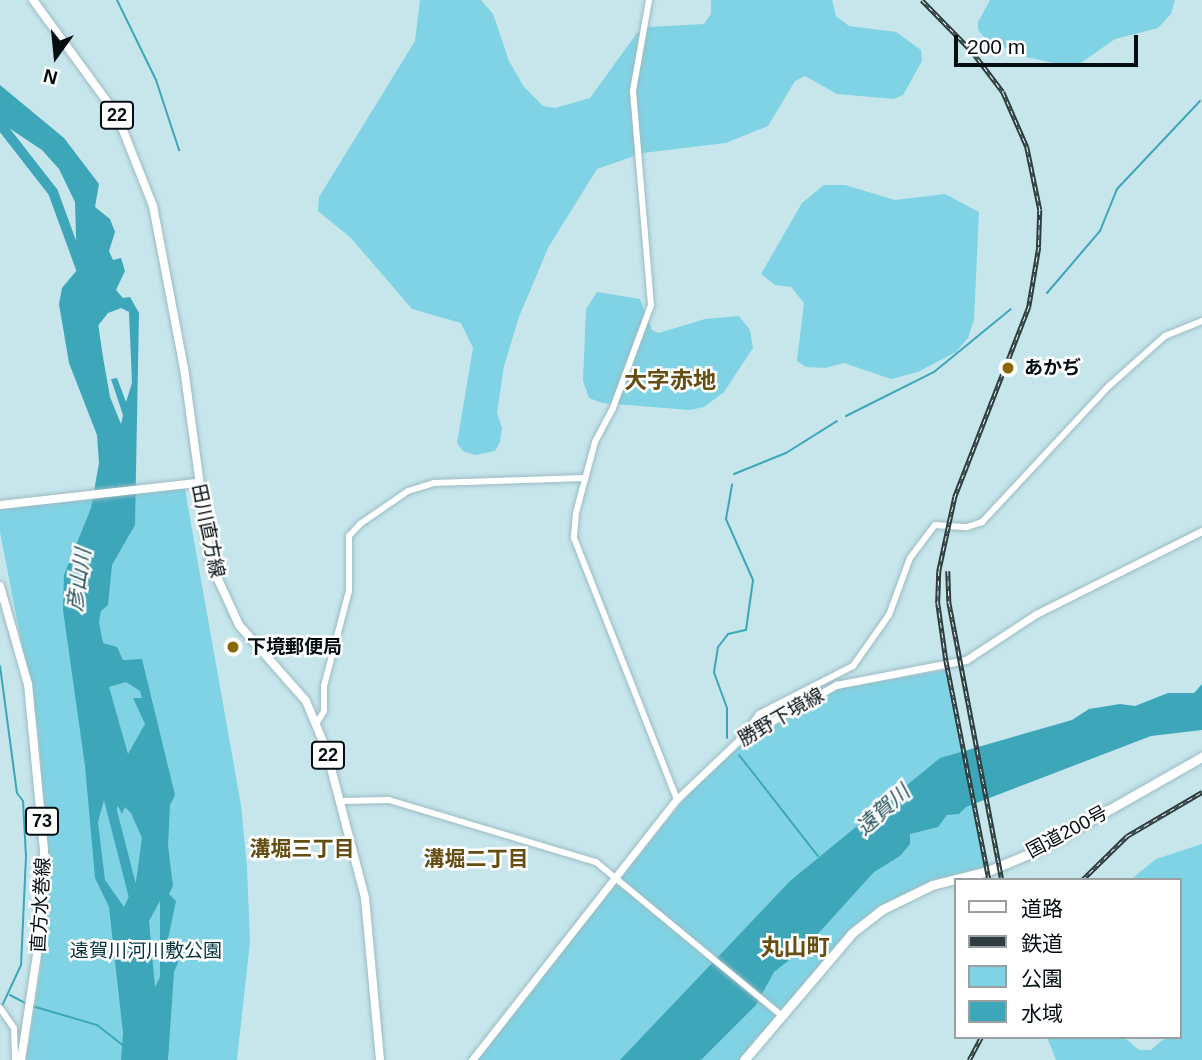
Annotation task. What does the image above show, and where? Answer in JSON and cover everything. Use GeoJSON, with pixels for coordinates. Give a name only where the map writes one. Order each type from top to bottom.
{"type":"FeatureCollection","features":[{"type":"Feature","properties":{"kind":"highway","name":"国道200号"},"geometry":{"type":"LineString","coordinates":[[960,878],[988,871],[1038,850],[1183,764],[1202,757]]}},
{"type":"Feature","properties":{"kind":"highway","name":"国道200号"},"geometry":{"type":"LineString","coordinates":[[744,1060],[779,1013],[852,933],[881,911],[932,885],[954,880]]}},
{"type":"Feature","properties":{"kind":"main road","name":"田川直方線"},"geometry":{"type":"LineString","coordinates":[[33,0],[117,114],[153,206],[184,368],[194,483],[211,564],[225,600],[252,642],[299,691],[316,724],[340,801],[365,898],[380,1060]]}},
{"type":"Feature","properties":{"kind":"main road"},"geometry":{"type":"LineString","coordinates":[[0,505],[194,483]]}},
{"type":"Feature","properties":{"kind":"main road","name":"勝野下境線"},"geometry":{"type":"LineString","coordinates":[[472,1060],[620,878],[677,799],[739,740],[836,685],[966,660],[1035,614],[1202,531]]}},
{"type":"Feature","properties":{"kind":"main road","name":"直方水巻線"},"geometry":{"type":"LineString","coordinates":[[0,586],[28,684],[44,849],[41,928],[22,1060]]}},
{"type":"Feature","properties":{"kind":"street"},"geometry":{"type":"LineString","coordinates":[[649,0],[633,91],[651,305],[584,478],[573,527],[575,549],[677,799]]}},
{"type":"Feature","properties":{"kind":"street"},"geometry":{"type":"LineString","coordinates":[[739,740],[759,714],[853,666],[889,615],[910,558],[935,525],[967,527],[982,522],[1109,386],[1165,336],[1202,321]]}},
{"type":"Feature","properties":{"kind":"street"},"geometry":{"type":"LineString","coordinates":[[316,724],[324,711],[326,672],[349,591],[349,537],[360,524],[408,491],[434,483],[584,478]]}},
{"type":"Feature","properties":{"kind":"street"},"geometry":{"type":"LineString","coordinates":[[340,801],[389,800],[583,858],[620,878],[779,1013]]}},
{"type":"Feature","properties":{"kind":"street"},"geometry":{"type":"LineString","coordinates":[[0,1008],[14,1028],[15,1060]]}},
{"type":"Feature","properties":{"kind":"green space"},"geometry":{"type":"Polygon","coordinates":[[[420,0],[481,0],[493,14],[509,61],[524,87],[543,106],[555,108],[590,98],[637,33],[650,27],[704,24],[711,14],[711,0],[832,0],[836,16],[849,26],[896,32],[921,50],[922,61],[903,95],[894,99],[837,94],[805,76],[795,81],[768,126],[726,143],[643,153],[597,169],[548,248],[519,317],[504,366],[497,413],[502,428],[500,442],[495,451],[475,455],[463,451],[457,443],[473,348],[461,323],[412,309],[351,238],[318,211],[319,197],[415,41],[420,0]]]}},
{"type":"Feature","properties":{"kind":"green space"},"geometry":{"type":"Polygon","coordinates":[[[990,0],[1175,0],[1171,14],[1158,28],[1115,39],[1078,65],[1066,66],[1022,56],[985,38],[978,30],[978,22],[990,0]]]}},
{"type":"Feature","properties":{"kind":"green space"},"geometry":{"type":"Polygon","coordinates":[[[824,185],[845,185],[895,200],[945,194],[979,212],[974,320],[968,338],[956,352],[918,372],[891,379],[844,363],[825,368],[806,367],[797,361],[804,303],[791,287],[775,285],[761,274],[802,203],[824,185]]]}},
{"type":"Feature","properties":{"kind":"green space"},"geometry":{"type":"Polygon","coordinates":[[[597,292],[640,299],[652,330],[659,333],[705,319],[739,316],[750,330],[753,348],[724,392],[704,407],[690,410],[602,403],[589,398],[583,381],[586,309],[597,292]]]}},
{"type":"Feature","properties":{"kind":"green space","name":"遠賀川河川敷公園"},"geometry":{"type":"Polygon","coordinates":[[[184,484],[241,805],[247,867],[250,942],[237,1060],[26,1060],[41,967],[48,853],[38,728],[0,532],[0,505],[184,484]]]}},
{"type":"Feature","properties":{"kind":"green space"},"geometry":{"type":"Polygon","coordinates":[[[946,670],[989,866],[933,880],[874,910],[851,930],[739,1060],[475,1060],[705,773],[731,750],[788,713],[836,689],[946,670]]]}},
{"type":"Feature","properties":{"kind":"green space"},"geometry":{"type":"Polygon","coordinates":[[[1202,844],[1202,1060],[1056,1060],[1048,1039],[1126,1039],[1139,1050],[1151,1050],[1164,1039],[1181,1039],[1181,878],[1132,878],[1156,859],[1202,844]]]}},
{"type":"Feature","properties":{"kind":"water"},"geometry":{"type":"Polygon","coordinates":[[[0,85],[64,138],[99,184],[95,207],[110,219],[115,232],[109,251],[113,260],[121,258],[125,271],[116,290],[123,298],[130,297],[139,313],[135,525],[112,565],[108,605],[101,611],[99,622],[103,643],[117,647],[123,660],[142,659],[175,795],[170,805],[168,846],[173,886],[169,894],[176,901],[168,939],[172,939],[178,963],[174,972],[168,1060],[121,1060],[123,1033],[109,907],[95,878],[85,766],[63,610],[64,575],[91,508],[99,463],[97,435],[69,363],[59,304],[62,288],[77,270],[75,202],[59,169],[42,150],[0,122],[0,85]],[[121,308],[108,313],[93,332],[100,340],[110,397],[121,424],[123,415],[111,379],[117,378],[126,402],[132,383],[129,312],[121,308]],[[126,682],[109,687],[128,754],[145,724],[133,698],[142,698],[140,691],[126,682]],[[104,800],[98,822],[105,880],[124,907],[136,881],[142,838],[131,813],[125,807],[122,814],[118,806],[115,812],[104,800]],[[160,901],[149,921],[155,987],[160,977],[160,901]]]}},
{"type":"Feature","properties":{"kind":"water","name":"遠賀川"},"geometry":{"type":"Polygon","coordinates":[[[1202,684],[1202,730],[1151,736],[966,807],[959,814],[947,815],[938,827],[910,834],[910,844],[900,856],[874,872],[806,947],[774,972],[756,1005],[701,1060],[620,1060],[790,881],[940,758],[1072,720],[1089,709],[1120,704],[1135,706],[1168,693],[1194,693],[1202,684]]]}},
{"type":"Feature","properties":{"kind":"waterway"},"geometry":{"type":"LineString","coordinates":[[117,0],[156,80],[179,150]]}},
{"type":"Feature","properties":{"kind":"waterway"},"geometry":{"type":"LineString","coordinates":[[1047,293],[1100,231],[1117,189],[1200,101]]}},
{"type":"Feature","properties":{"kind":"waterway","name":"彦山川"},"geometry":{"type":"LineString","coordinates":[[0,124],[53,192],[81,269]]}},
{"type":"Feature","properties":{"kind":"waterway"},"geometry":{"type":"LineString","coordinates":[[846,416],[934,372],[1011,309]]}},
{"type":"Feature","properties":{"kind":"waterway","name":"彦山川"},"geometry":{"type":"LineString","coordinates":[[92,316],[97,352]]}},
{"type":"Feature","properties":{"kind":"waterway"},"geometry":{"type":"LineString","coordinates":[[734,474],[786,453],[837,421]]}},
{"type":"Feature","properties":{"kind":"waterway"},"geometry":{"type":"LineString","coordinates":[[727,738],[727,708],[714,672],[718,647],[728,634],[746,630],[753,580],[726,519],[732,485]]}},
{"type":"Feature","properties":{"kind":"waterway"},"geometry":{"type":"LineString","coordinates":[[0,666],[17,793],[23,801],[26,856],[21,965],[2,1006]]}},
{"type":"Feature","properties":{"kind":"waterway"},"geometry":{"type":"LineString","coordinates":[[739,755],[818,856]]}},
{"type":"Feature","properties":{"kind":"waterway","name":"彦山川"},"geometry":{"type":"LineString","coordinates":[[106,788],[136,905]]}},
{"type":"Feature","properties":{"kind":"waterway"},"geometry":{"type":"LineString","coordinates":[[10,995],[27,1004]]}},
{"type":"Feature","properties":{"kind":"waterway"},"geometry":{"type":"LineString","coordinates":[[32,1006],[97,1025],[124,1046]]}},
{"type":"Feature","properties":{"kind":"railway"},"geometry":{"type":"LineString","coordinates":[[922,0],[972,51],[1003,92],[1027,147],[1040,210],[1039,247],[1029,307],[955,497],[939,571],[938,603],[946,660],[989,878]]}},
{"type":"Feature","properties":{"kind":"railway"},"geometry":{"type":"LineString","coordinates":[[948,571],[949,602],[1002,878]]}},
{"type":"Feature","properties":{"kind":"railway"},"geometry":{"type":"LineString","coordinates":[[1084,878],[1127,836],[1202,792]]}},
{"type":"Feature","properties":{"kind":"railway"},"geometry":{"type":"LineString","coordinates":[[969,1060],[980,1039]]}},
{"type":"Feature","properties":{"kind":"place","name":"あかぢ"},"geometry":{"type":"Point","coordinates":[1008,368]}},
{"type":"Feature","properties":{"kind":"place","name":"下境郵便局"},"geometry":{"type":"Point","coordinates":[233,647]}},
{"type":"Feature","properties":{"kind":"district","name":"大字赤地"},"geometry":{"type":"Point","coordinates":[670,380]}},
{"type":"Feature","properties":{"kind":"district","name":"溝堀三丁目"},"geometry":{"type":"Point","coordinates":[302,849]}},
{"type":"Feature","properties":{"kind":"district","name":"溝堀二丁目"},"geometry":{"type":"Point","coordinates":[476,859]}},
{"type":"Feature","properties":{"kind":"district","name":"丸山町"},"geometry":{"type":"Point","coordinates":[795,947]}}]}
